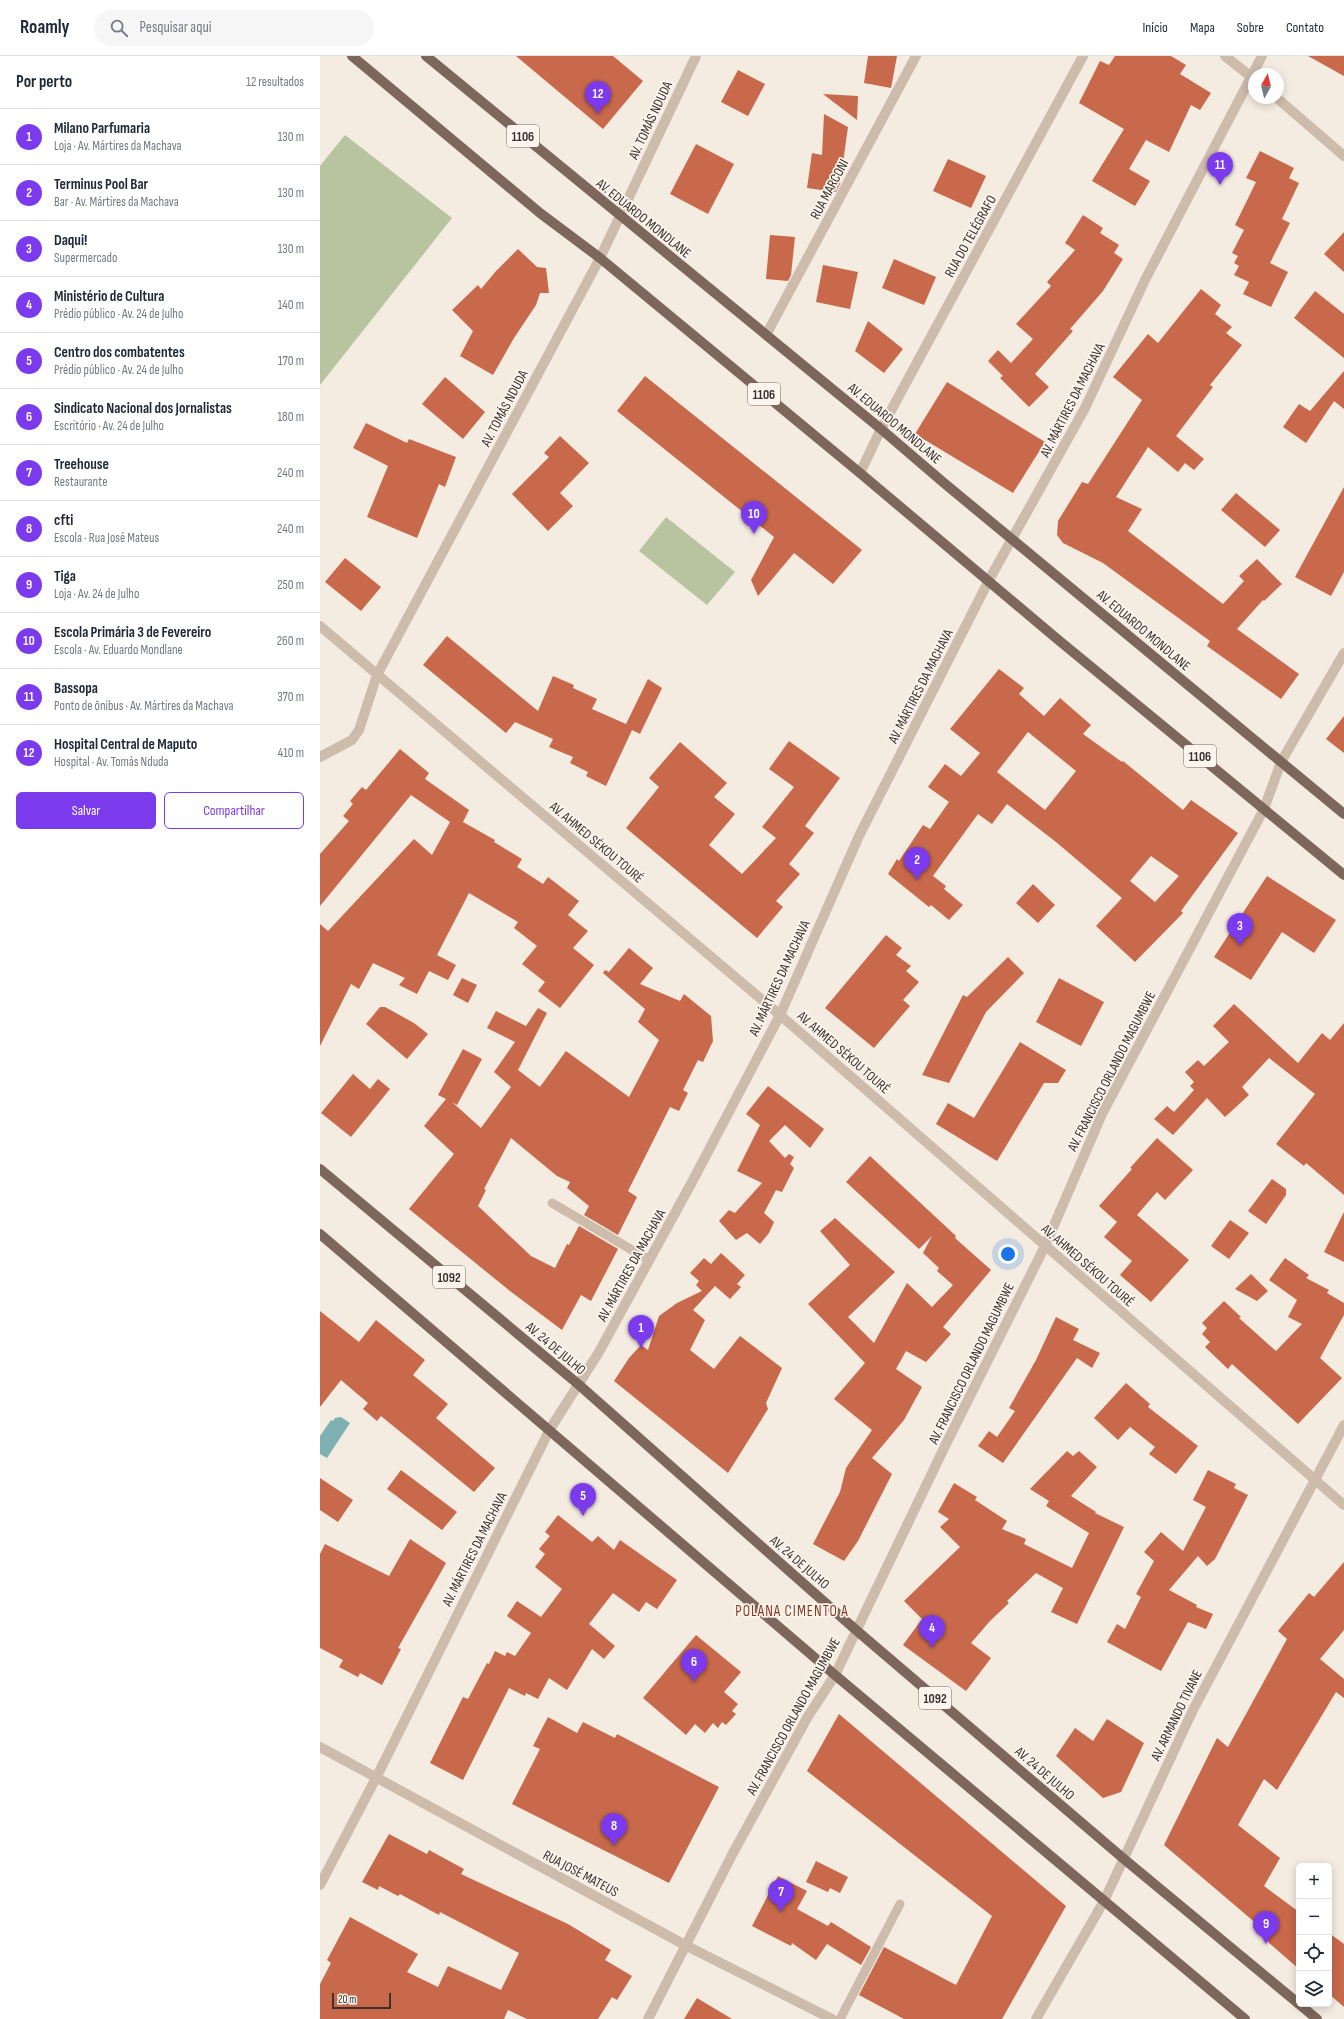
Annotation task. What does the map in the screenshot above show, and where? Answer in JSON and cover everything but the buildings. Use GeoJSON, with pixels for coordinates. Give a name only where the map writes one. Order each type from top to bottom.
{"type":"FeatureCollection","features":[{"type":"Feature","properties":{"kind":"main road","name":"1106"},"geometry":{"type":"LineString","coordinates":[[352,56],[540,213],[600,258],[929,530],[1056,638],[1344,875]]}},
{"type":"Feature","properties":{"kind":"main road","name":"AV. EDUARDO MONDLANE"},"geometry":{"type":"LineString","coordinates":[[426,56],[881,429],[1344,814]]}},
{"type":"Feature","properties":{"kind":"main road","name":"AV. 24 DE JULHO"},"geometry":{"type":"LineString","coordinates":[[320,1169],[578,1384],[856,1630],[1124,1859],[1296,2002]]}},
{"type":"Feature","properties":{"kind":"main road"},"geometry":{"type":"LineString","coordinates":[[320,1234],[835,1675],[1245,2019]]}},
{"type":"Feature","properties":{"kind":"main road","name":"AV. 24 DE JULHO"},"geometry":{"type":"LineString","coordinates":[[1303,2007],[1317,2019]]}},
{"type":"Feature","properties":{"kind":"street","name":"AV. TOMÁS NDUDA"},"geometry":{"type":"LineString","coordinates":[[320,757],[352,740],[359,730],[378,675],[600,258],[696,56]]}},
{"type":"Feature","properties":{"kind":"street","name":"RUA MARCONI"},"geometry":{"type":"LineString","coordinates":[[766,335],[916,56]]}},
{"type":"Feature","properties":{"kind":"street","name":"RUA DO TELÉGRAFO"},"geometry":{"type":"LineString","coordinates":[[860,473],[881,429],[1083,56]]}},
{"type":"Feature","properties":{"kind":"street"},"geometry":{"type":"LineString","coordinates":[[1225,56],[1248,74]]}},
{"type":"Feature","properties":{"kind":"street","name":"AV. MÁRTIRES DA MACHAVA"},"geometry":{"type":"LineString","coordinates":[[1257,68],[1262,56]]}},
{"type":"Feature","properties":{"kind":"street","name":"AV. MÁRTIRES DA MACHAVA"},"geometry":{"type":"LineString","coordinates":[[320,1885],[376,1778],[550,1430],[599,1352],[780,1015],[859,836],[989,580],[1085,408],[1145,280],[1248,87]]}},
{"type":"Feature","properties":{"kind":"street"},"geometry":{"type":"LineString","coordinates":[[1284,104],[1344,156]]}},
{"type":"Feature","properties":{"kind":"street","name":"AV. AHMED SÉKOU TOURÉ"},"geometry":{"type":"LineString","coordinates":[[320,626],[780,1015],[1344,1505]]}},
{"type":"Feature","properties":{"kind":"street","name":"AV. FRANCISCO ORLANDO MAGUMBWE"},"geometry":{"type":"LineString","coordinates":[[648,2019],[685,1945],[807,1718],[835,1675],[1045,1246],[1102,1114],[1264,809],[1281,762],[1344,653]]}},
{"type":"Feature","properties":{"kind":"street","name":"AV. ARMANDO TIVANE"},"geometry":{"type":"LineString","coordinates":[[1036,2019],[1104,1901],[1193,1710],[1344,1425]]}},
{"type":"Feature","properties":{"kind":"street","name":"RUA JOSÉ MATEUS"},"geometry":{"type":"LineString","coordinates":[[320,1747],[685,1945],[832,2019]]}},
{"type":"Feature","properties":{"kind":"lane"},"geometry":{"type":"LineString","coordinates":[[552,1203],[649,1260]]}},
{"type":"Feature","properties":{"kind":"lane"},"geometry":{"type":"LineString","coordinates":[[840,2019],[900,1904]]}},
{"type":"Feature","properties":{"kind":"green space"},"geometry":{"type":"Polygon","coordinates":[[[345,135],[452,218],[320,385],[320,166],[345,135]]]}},
{"type":"Feature","properties":{"kind":"green space"},"geometry":{"type":"Polygon","coordinates":[[[666,517],[735,572],[707,605],[639,551],[666,517]]]}},
{"type":"Feature","properties":{"kind":"water"},"geometry":{"type":"Polygon","coordinates":[[[341,1417],[350,1423],[327,1458],[320,1454],[320,1436],[331,1420],[333,1421],[335,1418],[341,1417]]]}},
{"type":"Feature","properties":{"kind":"place","name":"Hospital Central de Maputo"},"geometry":{"type":"Point","coordinates":[598,114]}},
{"type":"Feature","properties":{"kind":"place","name":"Bassopa"},"geometry":{"type":"Point","coordinates":[1220,185]}},
{"type":"Feature","properties":{"kind":"place","name":"Escola Primária 3 de Fevereiro"},"geometry":{"type":"Point","coordinates":[754,534]}},
{"type":"Feature","properties":{"kind":"place","name":"Terminus Pool Bar"},"geometry":{"type":"Point","coordinates":[917,880]}},
{"type":"Feature","properties":{"kind":"place","name":"Daqui!"},"geometry":{"type":"Point","coordinates":[1240,946]}},
{"type":"Feature","properties":{"kind":"place","name":"Milano Parfumaria"},"geometry":{"type":"Point","coordinates":[641,1348]}},
{"type":"Feature","properties":{"kind":"place","name":"Centro dos combatentes"},"geometry":{"type":"Point","coordinates":[583,1516]}},
{"type":"Feature","properties":{"kind":"place","name":"Ministério de Cultura"},"geometry":{"type":"Point","coordinates":[932,1648]}},
{"type":"Feature","properties":{"kind":"place","name":"Sindicato Nacional dos Jornalistas"},"geometry":{"type":"Point","coordinates":[694,1682]}},
{"type":"Feature","properties":{"kind":"place","name":"cfti"},"geometry":{"type":"Point","coordinates":[614,1846]}},
{"type":"Feature","properties":{"kind":"place","name":"Treehouse"},"geometry":{"type":"Point","coordinates":[781,1912]}},
{"type":"Feature","properties":{"kind":"place","name":"Tiga"},"geometry":{"type":"Point","coordinates":[1266,1944]}},
{"type":"Feature","properties":{"kind":"district","name":"POLANA CIMENTO A"},"geometry":{"type":"Point","coordinates":[792,1611]}}]}
